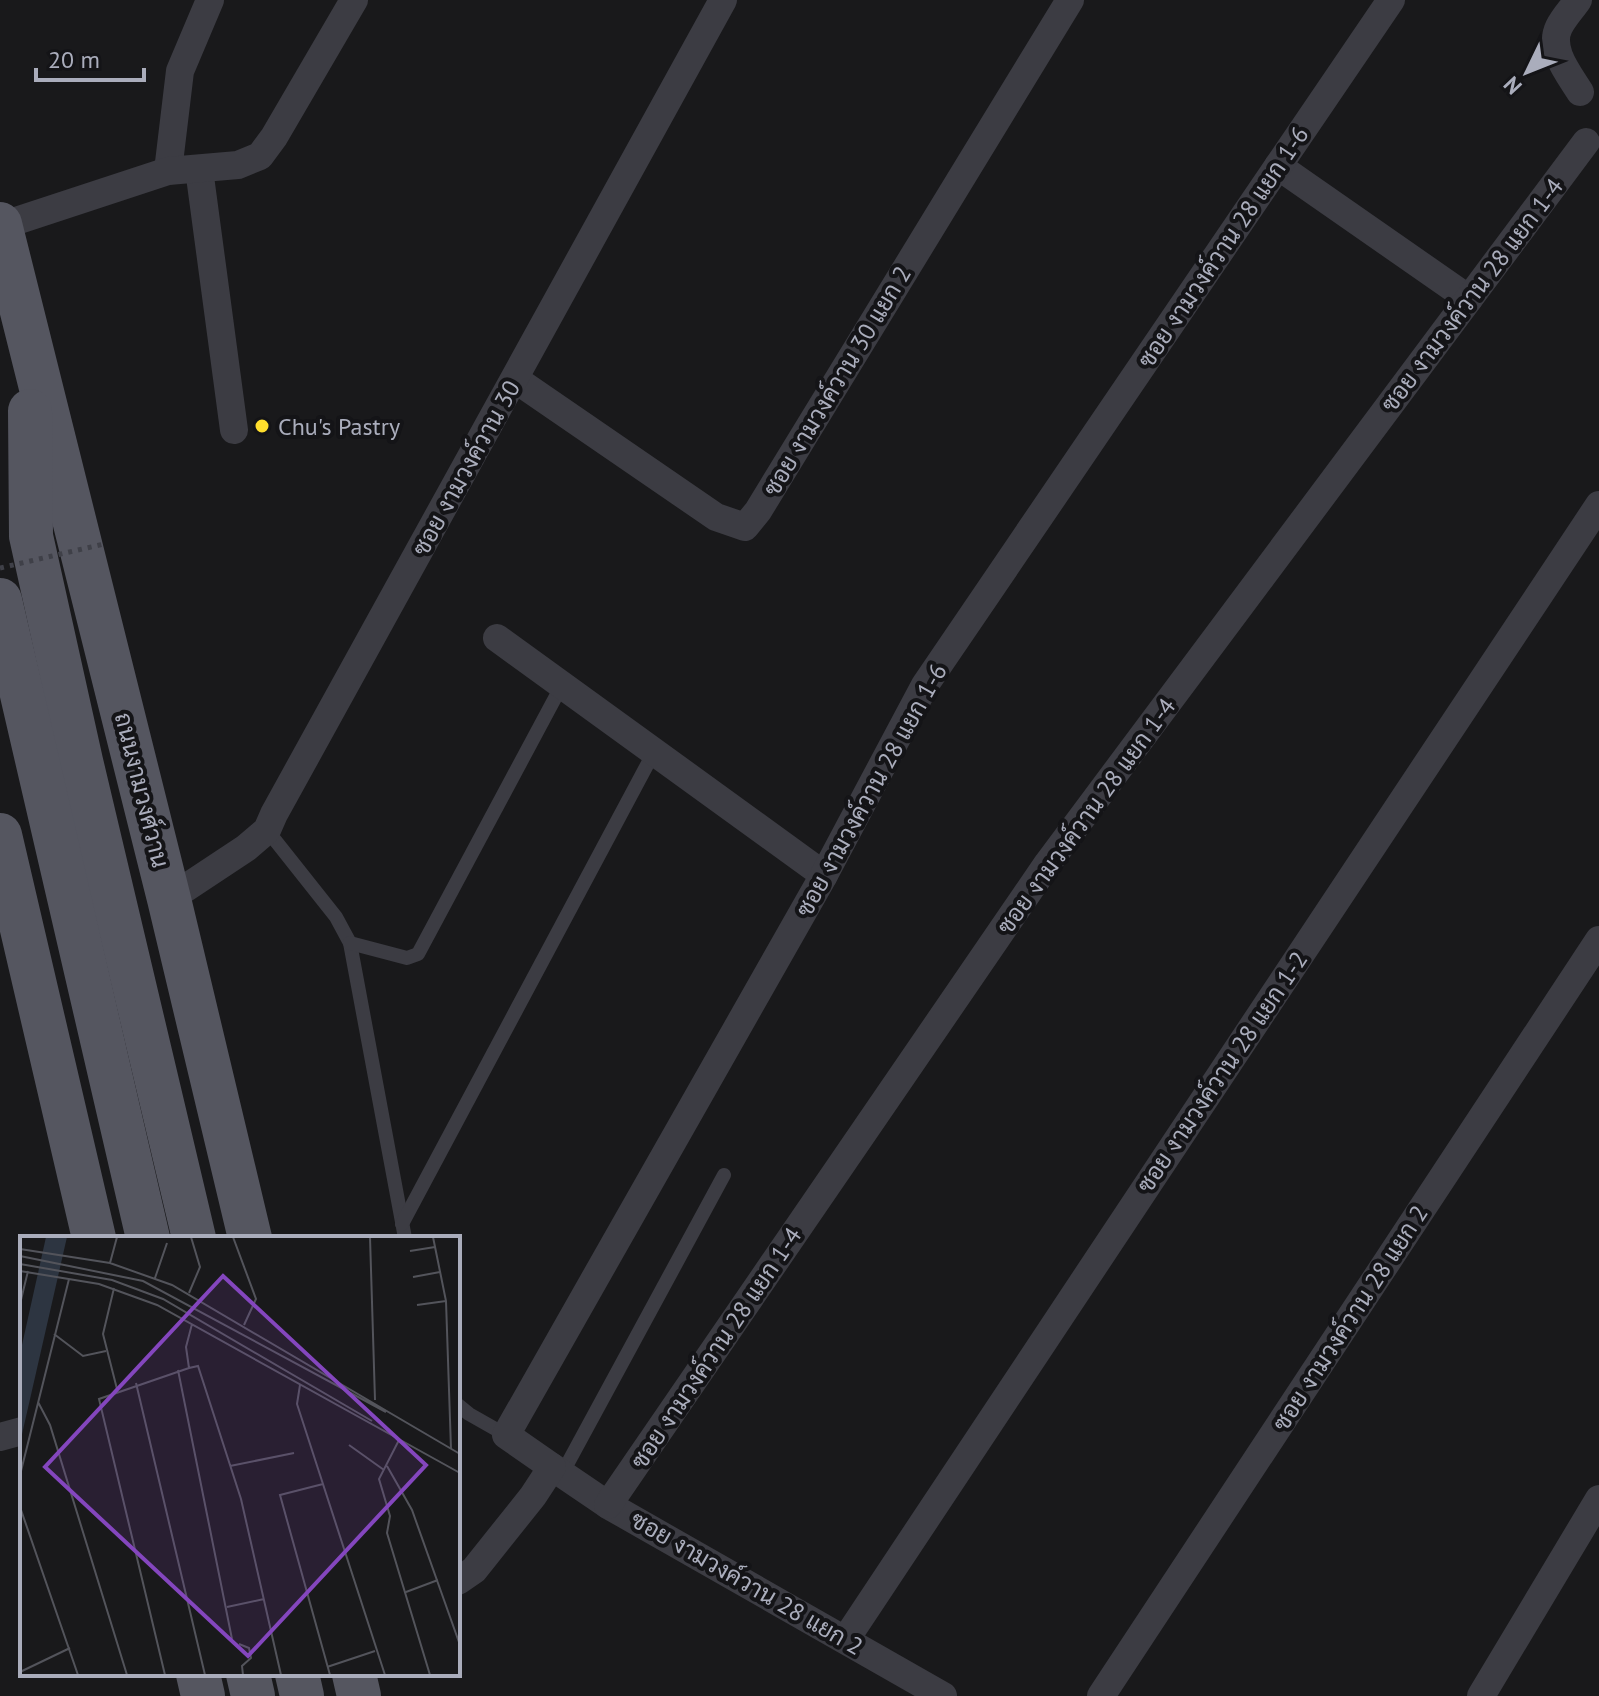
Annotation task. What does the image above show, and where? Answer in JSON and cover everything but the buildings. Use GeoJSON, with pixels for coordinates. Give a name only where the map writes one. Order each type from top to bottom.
{"type":"FeatureCollection","features":[{"type":"Feature","properties":{"kind":"main road","name":"ถนนงามวงศ์วาน"},"geometry":{"type":"LineString","coordinates":[[0,225],[169,899],[250,1236]]}},
{"type":"Feature","properties":{"kind":"main road","name":"ถนนงามวงศ์วาน"},"geometry":{"type":"LineString","coordinates":[[29,343],[31,536],[194,1236]]}},
{"type":"Feature","properties":{"kind":"main road"},"geometry":{"type":"LineString","coordinates":[[0,600],[148,1236]]}},
{"type":"Feature","properties":{"kind":"main road"},"geometry":{"type":"LineString","coordinates":[[0,835],[94,1236]]}},
{"type":"Feature","properties":{"kind":"main road"},"geometry":{"type":"LineString","coordinates":[[198,1676],[203,1696]]}},
{"type":"Feature","properties":{"kind":"main road"},"geometry":{"type":"LineString","coordinates":[[248,1676],[253,1696]]}},
{"type":"Feature","properties":{"kind":"main road"},"geometry":{"type":"LineString","coordinates":[[297,1676],[302,1696]]}},
{"type":"Feature","properties":{"kind":"main road"},"geometry":{"type":"LineString","coordinates":[[354,1676],[359,1696]]}},
{"type":"Feature","properties":{"kind":"street"},"geometry":{"type":"LineString","coordinates":[[168,171],[180,71],[210,0]]}},
{"type":"Feature","properties":{"kind":"street"},"geometry":{"type":"LineString","coordinates":[[0,225],[168,171],[238,165],[260,156],[354,0]]}},
{"type":"Feature","properties":{"kind":"street","name":"ซอย งามวงค์วาน 30"},"geometry":{"type":"LineString","coordinates":[[169,899],[246,848],[267,830],[723,0]]}},
{"type":"Feature","properties":{"kind":"street","name":"ซอย งามวงค์วาน 30 แยก 2"},"geometry":{"type":"LineString","coordinates":[[515,379],[716,517],[745,527],[1070,0]]}},
{"type":"Feature","properties":{"kind":"street","name":"ซอย งามวงค์วาน 28 แยก 1-6"},"geometry":{"type":"LineString","coordinates":[[506,1435],[824,875],[925,685],[1391,0]]}},
{"type":"Feature","properties":{"kind":"street"},"geometry":{"type":"LineString","coordinates":[[1578,0],[1558,29],[1556,45],[1580,92]]}},
{"type":"Feature","properties":{"kind":"street","name":"ซอย งามวงค์วาน 28 แยก 1-4"},"geometry":{"type":"LineString","coordinates":[[608,1505],[1048,863],[1586,142]]}},
{"type":"Feature","properties":{"kind":"street"},"geometry":{"type":"LineString","coordinates":[[1278,166],[1469,299]]}},
{"type":"Feature","properties":{"kind":"street"},"geometry":{"type":"LineString","coordinates":[[199,169],[234,430]]}},
{"type":"Feature","properties":{"kind":"street","name":"ซอย งามวงค์วาน 28 แยก 1-2"},"geometry":{"type":"LineString","coordinates":[[846,1639],[1599,505]]}},
{"type":"Feature","properties":{"kind":"street"},"geometry":{"type":"LineString","coordinates":[[497,638],[824,875]]}},
{"type":"Feature","properties":{"kind":"street","name":"ซอย งามวงค์วาน 28 แยก 2"},"geometry":{"type":"LineString","coordinates":[[1101,1696],[1599,940]]}},
{"type":"Feature","properties":{"kind":"street"},"geometry":{"type":"LineString","coordinates":[[0,1437],[20,1432]]}},
{"type":"Feature","properties":{"kind":"street"},"geometry":{"type":"LineString","coordinates":[[460,1580],[474,1570],[533,1496],[558,1470],[506,1435]]}},
{"type":"Feature","properties":{"kind":"street","name":"ซอย งามวงค์วาน 28 แยก 2"},"geometry":{"type":"LineString","coordinates":[[558,1470],[608,1505],[943,1696]]}},
{"type":"Feature","properties":{"kind":"street"},"geometry":{"type":"LineString","coordinates":[[1481,1696],[1599,1499]]}},
{"type":"Feature","properties":{"kind":"lane"},"geometry":{"type":"LineString","coordinates":[[350,943],[407,958],[418,954],[562,685]]}},
{"type":"Feature","properties":{"kind":"lane"},"geometry":{"type":"LineString","coordinates":[[403,1231],[654,752]]}},
{"type":"Feature","properties":{"kind":"lane"},"geometry":{"type":"LineString","coordinates":[[267,830],[336,917],[350,943],[403,1231]]}},
{"type":"Feature","properties":{"kind":"lane"},"geometry":{"type":"LineString","coordinates":[[558,1470],[724,1175]]}},
{"type":"Feature","properties":{"kind":"lane"},"geometry":{"type":"LineString","coordinates":[[460,1407],[506,1435]]}},
{"type":"Feature","properties":{"kind":"path"},"geometry":{"type":"LineString","coordinates":[[0,568],[104,544]]}},
{"type":"Feature","properties":{"kind":"place","name":"Chu's Pastry"},"geometry":{"type":"Point","coordinates":[262,426]}}]}
